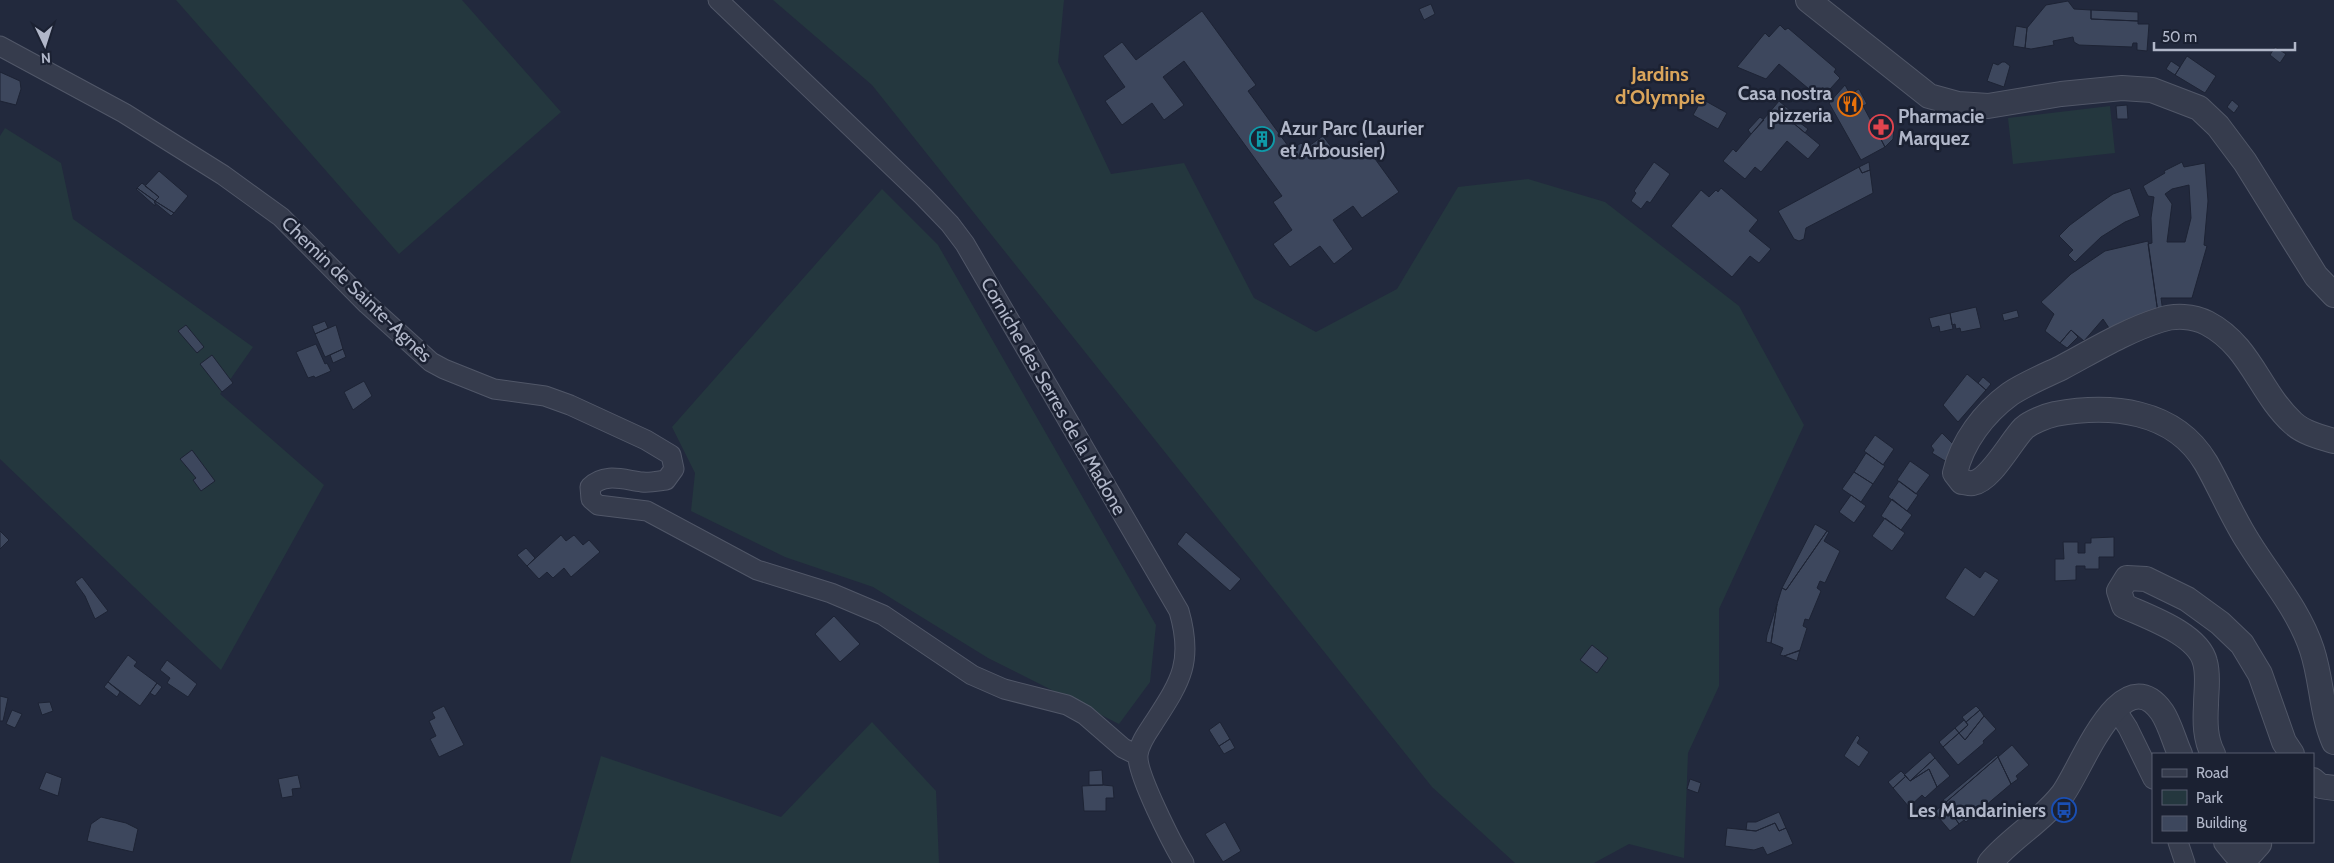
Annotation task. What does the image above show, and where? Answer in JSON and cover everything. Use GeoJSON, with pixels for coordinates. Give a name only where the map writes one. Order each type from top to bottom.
{"type":"FeatureCollection","features":[{"type":"Feature","properties":{"kind":"street","name":"Corniche des Serres de la Madone"},"geometry":{"type":"LineString","coordinates":[[718,0],[950,224],[965,244],[1179,611],[1186,635],[1185,661],[1178,686],[1142,742],[1138,755]]}},
{"type":"Feature","properties":{"kind":"street"},"geometry":{"type":"LineString","coordinates":[[1808,0],[1929,96],[1958,104],[1988,106],[2061,94],[2122,88],[2152,90],[2199,108],[2218,126],[2245,162],[2316,276],[2334,295]]}},
{"type":"Feature","properties":{"kind":"street","name":"Chemin de Sainte-Agnès"},"geometry":{"type":"LineString","coordinates":[[0,46],[124,113],[223,175],[281,217],[367,304],[431,362],[494,389],[545,396],[570,405],[646,440],[671,455],[674,469],[666,480],[645,482],[613,478],[597,480],[590,487],[591,499],[598,505],[647,511],[757,570],[831,593],[883,615],[972,675],[1004,689],[1067,705],[1085,715],[1123,748],[1138,755]]}},
{"type":"Feature","properties":{"kind":"street"},"geometry":{"type":"LineString","coordinates":[[2334,441],[2304,430],[2293,423],[2278,405],[2242,351],[2225,334],[2206,322],[2186,316],[2161,319],[2117,338],[2010,394],[1970,436],[1959,455],[1955,473],[1962,482],[1973,483],[1986,476],[2025,427],[2049,415],[2083,409],[2116,409],[2144,415],[2169,426],[2189,440],[2205,462],[2237,524],[2296,614],[2312,650],[2323,706],[2334,742]]}},
{"type":"Feature","properties":{"kind":"street"},"geometry":{"type":"LineString","coordinates":[[2214,753],[2205,725],[2207,681],[2205,661],[2198,650],[2181,632],[2124,606],[2119,591],[2127,578],[2146,579],[2187,599],[2220,623],[2242,644],[2260,674],[2284,742],[2291,753]]}},
{"type":"Feature","properties":{"kind":"street"},"geometry":{"type":"LineString","coordinates":[[1990,863],[2063,794],[2098,730],[2115,708],[2127,699],[2142,698],[2153,702],[2162,713],[2180,753]]}},
{"type":"Feature","properties":{"kind":"street"},"geometry":{"type":"LineString","coordinates":[[2115,708],[2128,728],[2152,777]]}},
{"type":"Feature","properties":{"kind":"street"},"geometry":{"type":"LineString","coordinates":[[1138,755],[1141,773],[1184,863]]}},
{"type":"Feature","properties":{"kind":"street"},"geometry":{"type":"LineString","coordinates":[[2314,781],[2320,786],[2334,788]]}},
{"type":"Feature","properties":{"kind":"street"},"geometry":{"type":"LineString","coordinates":[[2178,843],[2185,863]]}},
{"type":"Feature","properties":{"kind":"street"},"geometry":{"type":"LineString","coordinates":[[2227,843],[2235,853],[2250,854],[2258,843]]}},
{"type":"Feature","properties":{"kind":"green space"},"geometry":{"type":"Polygon","coordinates":[[[176,0],[462,0],[561,112],[399,254],[176,0]]]}},
{"type":"Feature","properties":{"kind":"green space"},"geometry":{"type":"Polygon","coordinates":[[[773,0],[1064,0],[1058,62],[1111,174],[1184,163],[1254,298],[1316,332],[1397,289],[1458,187],[1528,179],[1605,202],[1739,306],[1804,425],[1719,609],[1719,686],[1688,753],[1684,858],[1629,844],[1594,863],[1515,863],[1432,787],[872,85],[773,0]]]}},
{"type":"Feature","properties":{"kind":"green space"},"geometry":{"type":"Polygon","coordinates":[[[2110,106],[2115,153],[2013,164],[2008,118],[2110,106]]]}},
{"type":"Feature","properties":{"kind":"green space"},"geometry":{"type":"Polygon","coordinates":[[[5,128],[61,163],[73,219],[253,347],[220,394],[324,485],[221,670],[0,459],[0,136],[5,128]]]}},
{"type":"Feature","properties":{"kind":"green space"},"geometry":{"type":"Polygon","coordinates":[[[882,189],[938,245],[1156,625],[1150,682],[1119,724],[988,658],[873,587],[785,557],[691,511],[695,473],[672,427],[882,189]]]}},
{"type":"Feature","properties":{"kind":"green space"},"geometry":{"type":"Polygon","coordinates":[[[872,722],[936,791],[939,863],[570,863],[601,756],[781,817],[872,722]]]}},
{"type":"Feature","properties":{"kind":"building"},"geometry":{"type":"Polygon","coordinates":[[[2068,1],[2074,9],[2091,10],[2091,19],[2138,21],[2138,24],[2149,24],[2147,51],[2137,50],[2137,43],[2133,43],[2132,47],[2079,45],[2074,42],[2073,37],[2053,41],[2054,45],[2031,49],[2025,48],[2027,28],[2046,5],[2068,1]]]}},
{"type":"Feature","properties":{"kind":"building"},"geometry":{"type":"Polygon","coordinates":[[[1431,4],[1435,14],[1424,20],[1419,9],[1431,4]]]}},
{"type":"Feature","properties":{"kind":"building"},"geometry":{"type":"Polygon","coordinates":[[[2091,10],[2138,12],[2138,21],[2091,19],[2091,10]]]}},
{"type":"Feature","properties":{"kind":"building","name":"Azur Parc (Laurier et Arbousier)"},"geometry":{"type":"Polygon","coordinates":[[[1202,11],[1256,85],[1248,91],[1291,150],[1301,143],[1306,148],[1323,136],[1332,148],[1337,144],[1348,147],[1353,153],[1365,145],[1399,192],[1362,218],[1353,206],[1333,220],[1353,249],[1334,264],[1320,246],[1290,267],[1273,244],[1292,230],[1273,202],[1282,196],[1184,61],[1163,77],[1184,105],[1164,120],[1152,103],[1122,125],[1105,101],[1125,87],[1103,56],[1122,42],[1136,60],[1202,11]]]}},
{"type":"Feature","properties":{"kind":"building"},"geometry":{"type":"Polygon","coordinates":[[[1780,25],[1785,30],[1788,28],[1836,69],[1834,72],[1840,78],[1821,99],[1779,64],[1766,79],[1737,67],[1765,33],[1769,37],[1780,25]]]}},
{"type":"Feature","properties":{"kind":"building"},"geometry":{"type":"Polygon","coordinates":[[[2016,26],[2027,28],[2025,48],[2013,46],[2016,26]]]}},
{"type":"Feature","properties":{"kind":"building"},"geometry":{"type":"Polygon","coordinates":[[[2275,47],[2286,54],[2280,63],[2270,55],[2275,47]]]}},
{"type":"Feature","properties":{"kind":"building"},"geometry":{"type":"Polygon","coordinates":[[[2187,56],[2216,76],[2205,93],[2175,75],[2187,56]]]}},
{"type":"Feature","properties":{"kind":"building"},"geometry":{"type":"Polygon","coordinates":[[[2171,61],[2180,67],[2175,75],[2166,69],[2171,61]]]}},
{"type":"Feature","properties":{"kind":"building"},"geometry":{"type":"Polygon","coordinates":[[[2002,62],[2010,66],[2004,87],[1987,81],[1993,63],[1998,65],[2002,62]]]}},
{"type":"Feature","properties":{"kind":"building"},"geometry":{"type":"Polygon","coordinates":[[[0,72],[20,81],[21,89],[16,105],[0,101],[0,72]]]}},
{"type":"Feature","properties":{"kind":"building"},"geometry":{"type":"Polygon","coordinates":[[[1845,85],[1850,94],[1855,91],[1885,147],[1861,160],[1829,103],[1845,85]]]}},
{"type":"Feature","properties":{"kind":"building"},"geometry":{"type":"Polygon","coordinates":[[[1859,89],[1867,104],[1863,106],[1855,91],[1859,89]]]}},
{"type":"Feature","properties":{"kind":"building"},"geometry":{"type":"Polygon","coordinates":[[[1702,99],[1727,113],[1718,129],[1693,115],[1702,99]]]}},
{"type":"Feature","properties":{"kind":"building"},"geometry":{"type":"Polygon","coordinates":[[[2232,100],[2239,106],[2234,113],[2227,107],[2232,100]]]}},
{"type":"Feature","properties":{"kind":"building"},"geometry":{"type":"Polygon","coordinates":[[[1779,101],[1797,116],[1792,122],[1820,145],[1808,159],[1787,141],[1761,172],[1755,167],[1745,179],[1723,161],[1733,149],[1736,152],[1779,101]]]}},
{"type":"Feature","properties":{"kind":"building"},"geometry":{"type":"Polygon","coordinates":[[[2127,105],[2128,119],[2117,119],[2116,106],[2127,105]]]}},
{"type":"Feature","properties":{"kind":"building"},"geometry":{"type":"Polygon","coordinates":[[[1760,117],[1764,120],[1751,134],[1748,130],[1760,117]]]}},
{"type":"Feature","properties":{"kind":"building"},"geometry":{"type":"Polygon","coordinates":[[[1877,118],[1887,120],[1894,128],[1893,139],[1885,147],[1871,120],[1877,118]]]}},
{"type":"Feature","properties":{"kind":"building"},"geometry":{"type":"Polygon","coordinates":[[[1795,119],[1808,129],[1805,133],[1792,122],[1795,119]]]}},
{"type":"Feature","properties":{"kind":"building"},"geometry":{"type":"Polygon","coordinates":[[[1654,162],[1670,174],[1650,203],[1647,201],[1641,209],[1631,201],[1636,193],[1634,191],[1654,162]]]}},
{"type":"Feature","properties":{"kind":"building"},"geometry":{"type":"Polygon","coordinates":[[[1869,162],[1870,170],[1862,173],[1859,167],[1869,162]]]}},
{"type":"Feature","properties":{"kind":"building"},"geometry":{"type":"Polygon","coordinates":[[[2182,162],[2184,167],[2205,163],[2208,201],[2204,245],[2207,246],[2192,298],[2161,298],[2163,312],[2158,313],[2148,244],[2152,243],[2151,218],[2154,197],[2148,196],[2143,186],[2165,173],[2164,171],[2182,162]],[[2189,185],[2172,189],[2165,194],[2172,204],[2167,242],[2185,242],[2191,218],[2189,185]]]}},
{"type":"Feature","properties":{"kind":"building"},"geometry":{"type":"Polygon","coordinates":[[[1859,167],[1862,173],[1870,170],[1873,193],[1806,228],[1804,239],[1799,241],[1794,239],[1778,211],[1859,167]]]}},
{"type":"Feature","properties":{"kind":"building"},"geometry":{"type":"Polygon","coordinates":[[[159,171],[188,196],[174,213],[155,201],[159,197],[145,186],[159,171]]]}},
{"type":"Feature","properties":{"kind":"building"},"geometry":{"type":"Polygon","coordinates":[[[142,183],[159,197],[155,201],[137,188],[142,183]]]}},
{"type":"Feature","properties":{"kind":"building"},"geometry":{"type":"Polygon","coordinates":[[[1721,188],[1758,220],[1749,231],[1771,249],[1759,263],[1750,256],[1732,277],[1671,226],[1701,190],[1709,197],[1721,188]]]}},
{"type":"Feature","properties":{"kind":"building"},"geometry":{"type":"Polygon","coordinates":[[[2130,188],[2140,216],[2125,222],[2101,237],[2075,262],[2068,255],[2073,250],[2059,236],[2070,225],[2113,194],[2130,188]]]}},
{"type":"Feature","properties":{"kind":"building"},"geometry":{"type":"Polygon","coordinates":[[[136,189],[155,201],[155,206],[136,189]]]}},
{"type":"Feature","properties":{"kind":"building"},"geometry":{"type":"Polygon","coordinates":[[[155,201],[174,213],[171,216],[155,201]]]}},
{"type":"Feature","properties":{"kind":"building"},"geometry":{"type":"Polygon","coordinates":[[[2148,241],[2158,313],[2113,334],[2103,319],[2084,341],[2071,330],[2060,343],[2045,331],[2054,314],[2041,302],[2071,274],[2105,251],[2148,241]]]}},
{"type":"Feature","properties":{"kind":"building"},"geometry":{"type":"Polygon","coordinates":[[[1976,307],[1981,328],[1961,332],[1960,328],[1956,329],[1955,324],[1952,325],[1950,313],[1976,307]]]}},
{"type":"Feature","properties":{"kind":"building"},"geometry":{"type":"Polygon","coordinates":[[[2017,310],[2019,317],[2004,321],[2002,314],[2017,310]]]}},
{"type":"Feature","properties":{"kind":"building"},"geometry":{"type":"Polygon","coordinates":[[[1950,313],[1953,329],[1940,332],[1939,326],[1932,328],[1929,318],[1950,313]]]}},
{"type":"Feature","properties":{"kind":"building"},"geometry":{"type":"Polygon","coordinates":[[[325,321],[328,328],[315,334],[312,326],[325,321]]]}},
{"type":"Feature","properties":{"kind":"building"},"geometry":{"type":"Polygon","coordinates":[[[186,325],[204,347],[197,353],[178,331],[186,325]]]}},
{"type":"Feature","properties":{"kind":"building"},"geometry":{"type":"Polygon","coordinates":[[[336,325],[343,349],[325,357],[315,334],[336,325]]]}},
{"type":"Feature","properties":{"kind":"building"},"geometry":{"type":"Polygon","coordinates":[[[2071,330],[2078,337],[2067,348],[2060,343],[2071,330]]]}},
{"type":"Feature","properties":{"kind":"building"},"geometry":{"type":"Polygon","coordinates":[[[316,344],[325,364],[327,363],[331,371],[315,378],[314,376],[308,378],[296,352],[316,344]]]}},
{"type":"Feature","properties":{"kind":"building"},"geometry":{"type":"Polygon","coordinates":[[[343,349],[346,357],[333,363],[330,355],[343,349]]]}},
{"type":"Feature","properties":{"kind":"building"},"geometry":{"type":"Polygon","coordinates":[[[212,355],[233,383],[222,392],[200,364],[212,355]]]}},
{"type":"Feature","properties":{"kind":"building"},"geometry":{"type":"Polygon","coordinates":[[[1967,374],[1986,390],[1958,422],[1943,405],[1967,374]]]}},
{"type":"Feature","properties":{"kind":"building"},"geometry":{"type":"Polygon","coordinates":[[[1983,377],[1991,384],[1986,390],[1978,383],[1983,377]]]}},
{"type":"Feature","properties":{"kind":"building"},"geometry":{"type":"Polygon","coordinates":[[[364,381],[372,396],[353,410],[344,392],[364,381]]]}},
{"type":"Feature","properties":{"kind":"building"},"geometry":{"type":"Polygon","coordinates":[[[1942,433],[1954,445],[1950,464],[1932,453],[1934,450],[1931,446],[1942,433]]]}},
{"type":"Feature","properties":{"kind":"building"},"geometry":{"type":"Polygon","coordinates":[[[1875,435],[1894,449],[1883,465],[1864,451],[1875,435]]]}},
{"type":"Feature","properties":{"kind":"building"},"geometry":{"type":"Polygon","coordinates":[[[192,450],[215,481],[201,491],[193,480],[196,478],[180,459],[192,450]]]}},
{"type":"Feature","properties":{"kind":"building"},"geometry":{"type":"Polygon","coordinates":[[[1866,453],[1885,466],[1873,484],[1854,472],[1866,453]]]}},
{"type":"Feature","properties":{"kind":"building"},"geometry":{"type":"Polygon","coordinates":[[[1910,461],[1930,475],[1916,494],[1897,480],[1910,461]]]}},
{"type":"Feature","properties":{"kind":"building"},"geometry":{"type":"Polygon","coordinates":[[[1854,472],[1873,484],[1861,502],[1842,489],[1854,472]]]}},
{"type":"Feature","properties":{"kind":"building"},"geometry":{"type":"Polygon","coordinates":[[[1899,481],[1918,495],[1907,511],[1888,497],[1899,481]]]}},
{"type":"Feature","properties":{"kind":"building"},"geometry":{"type":"Polygon","coordinates":[[[1851,495],[1866,506],[1854,523],[1839,512],[1851,495]]]}},
{"type":"Feature","properties":{"kind":"building"},"geometry":{"type":"Polygon","coordinates":[[[1892,499],[1912,515],[1901,530],[1881,516],[1892,499]]]}},
{"type":"Feature","properties":{"kind":"building"},"geometry":{"type":"Polygon","coordinates":[[[1885,518],[1905,533],[1892,551],[1872,536],[1885,518]]]}},
{"type":"Feature","properties":{"kind":"building"},"geometry":{"type":"Polygon","coordinates":[[[1815,524],[1827,531],[1786,590],[1782,588],[1815,524]]]}},
{"type":"Feature","properties":{"kind":"building"},"geometry":{"type":"Polygon","coordinates":[[[0,531],[9,540],[0,549],[0,531]]]}},
{"type":"Feature","properties":{"kind":"building"},"geometry":{"type":"Polygon","coordinates":[[[1827,531],[1829,532],[1824,541],[1840,551],[1825,583],[1820,581],[1817,588],[1821,591],[1809,620],[1805,619],[1803,626],[1807,628],[1800,650],[1784,656],[1780,655],[1783,648],[1771,643],[1777,604],[1782,588],[1786,590],[1827,531]]]}},
{"type":"Feature","properties":{"kind":"building"},"geometry":{"type":"Polygon","coordinates":[[[1186,532],[1241,579],[1230,591],[1177,544],[1186,532]]]}},
{"type":"Feature","properties":{"kind":"building"},"geometry":{"type":"Polygon","coordinates":[[[561,535],[566,541],[574,535],[583,545],[589,540],[600,552],[571,577],[564,568],[553,578],[547,572],[539,579],[527,566],[561,535]]]}},
{"type":"Feature","properties":{"kind":"building"},"geometry":{"type":"Polygon","coordinates":[[[2114,537],[2114,557],[2099,557],[2099,569],[2085,569],[2085,566],[2076,566],[2076,580],[2055,581],[2055,559],[2064,559],[2063,542],[2078,542],[2078,553],[2085,553],[2085,543],[2091,543],[2091,538],[2114,537]]]}},
{"type":"Feature","properties":{"kind":"building"},"geometry":{"type":"Polygon","coordinates":[[[526,548],[535,558],[527,566],[517,555],[526,548]]]}},
{"type":"Feature","properties":{"kind":"building"},"geometry":{"type":"Polygon","coordinates":[[[1965,567],[1980,578],[1985,571],[1999,580],[1974,617],[1945,598],[1965,567]]]}},
{"type":"Feature","properties":{"kind":"building"},"geometry":{"type":"Polygon","coordinates":[[[82,577],[108,611],[95,619],[85,596],[75,582],[82,577]]]}},
{"type":"Feature","properties":{"kind":"building"},"geometry":{"type":"Polygon","coordinates":[[[1777,604],[1771,643],[1766,642],[1767,635],[1777,604]]]}},
{"type":"Feature","properties":{"kind":"building"},"geometry":{"type":"Polygon","coordinates":[[[834,616],[860,644],[840,662],[815,634],[834,616]]]}},
{"type":"Feature","properties":{"kind":"building"},"geometry":{"type":"Polygon","coordinates":[[[1592,645],[1608,658],[1597,673],[1580,660],[1592,645]]]}},
{"type":"Feature","properties":{"kind":"building"},"geometry":{"type":"Polygon","coordinates":[[[1799,651],[1797,661],[1784,656],[1799,651]]]}},
{"type":"Feature","properties":{"kind":"building"},"geometry":{"type":"Polygon","coordinates":[[[128,655],[137,662],[134,666],[157,683],[140,706],[108,682],[128,655]]]}},
{"type":"Feature","properties":{"kind":"building"},"geometry":{"type":"Polygon","coordinates":[[[167,660],[197,684],[188,697],[167,683],[170,678],[160,670],[167,660]]]}},
{"type":"Feature","properties":{"kind":"building"},"geometry":{"type":"Polygon","coordinates":[[[108,682],[120,692],[117,697],[104,687],[108,682]]]}},
{"type":"Feature","properties":{"kind":"building"},"geometry":{"type":"Polygon","coordinates":[[[157,683],[162,687],[155,696],[150,693],[157,683]]]}},
{"type":"Feature","properties":{"kind":"building"},"geometry":{"type":"Polygon","coordinates":[[[0,696],[8,698],[3,721],[0,721],[0,696]]]}},
{"type":"Feature","properties":{"kind":"building"},"geometry":{"type":"Polygon","coordinates":[[[50,702],[53,711],[42,715],[38,703],[50,702]]]}},
{"type":"Feature","properties":{"kind":"building"},"geometry":{"type":"Polygon","coordinates":[[[444,706],[464,745],[439,757],[430,739],[436,736],[429,721],[435,718],[432,712],[444,706]]]}},
{"type":"Feature","properties":{"kind":"building"},"geometry":{"type":"Polygon","coordinates":[[[1976,706],[1980,710],[1966,722],[1962,717],[1976,706]]]}},
{"type":"Feature","properties":{"kind":"building"},"geometry":{"type":"Polygon","coordinates":[[[12,710],[22,714],[15,728],[6,724],[12,710]]]}},
{"type":"Feature","properties":{"kind":"building"},"geometry":{"type":"Polygon","coordinates":[[[1980,710],[1984,716],[1965,740],[1959,733],[1968,725],[1966,722],[1980,710]]]}},
{"type":"Feature","properties":{"kind":"building"},"geometry":{"type":"Polygon","coordinates":[[[1984,716],[1996,729],[1983,741],[1984,743],[1958,765],[1943,747],[1959,733],[1965,740],[1984,716]]]}},
{"type":"Feature","properties":{"kind":"building"},"geometry":{"type":"Polygon","coordinates":[[[1964,720],[1968,725],[1959,733],[1955,728],[1964,720]]]}},
{"type":"Feature","properties":{"kind":"building"},"geometry":{"type":"Polygon","coordinates":[[[1220,722],[1230,739],[1219,746],[1209,730],[1220,722]]]}},
{"type":"Feature","properties":{"kind":"building"},"geometry":{"type":"Polygon","coordinates":[[[1955,728],[1959,733],[1943,747],[1939,742],[1955,728]]]}},
{"type":"Feature","properties":{"kind":"building"},"geometry":{"type":"Polygon","coordinates":[[[1857,735],[1860,738],[1857,743],[1869,752],[1859,767],[1844,756],[1857,735]]]}},
{"type":"Feature","properties":{"kind":"building"},"geometry":{"type":"Polygon","coordinates":[[[1230,739],[1235,748],[1224,754],[1219,746],[1230,739]]]}},
{"type":"Feature","properties":{"kind":"building"},"geometry":{"type":"Polygon","coordinates":[[[2012,745],[2029,765],[2016,776],[2018,779],[2011,784],[1998,757],[2012,745]]]}},
{"type":"Feature","properties":{"kind":"building"},"geometry":{"type":"Polygon","coordinates":[[[1930,752],[1935,758],[1910,781],[1904,775],[1930,752]]]}},
{"type":"Feature","properties":{"kind":"building"},"geometry":{"type":"Polygon","coordinates":[[[1997,755],[1998,757],[1945,803],[1943,800],[1997,755]]]}},
{"type":"Feature","properties":{"kind":"building"},"geometry":{"type":"Polygon","coordinates":[[[1998,757],[2011,784],[1966,822],[1964,820],[1959,824],[1945,803],[1998,757]]]}},
{"type":"Feature","properties":{"kind":"building"},"geometry":{"type":"Polygon","coordinates":[[[1935,758],[1950,776],[1937,787],[1929,769],[1910,781],[1935,758]]]}},
{"type":"Feature","properties":{"kind":"building"},"geometry":{"type":"Polygon","coordinates":[[[1929,769],[1937,787],[1925,798],[1922,795],[1909,807],[1893,788],[1906,776],[1910,781],[1929,769]]]}},
{"type":"Feature","properties":{"kind":"building"},"geometry":{"type":"Polygon","coordinates":[[[1102,770],[1103,785],[1089,785],[1089,771],[1102,770]]]}},
{"type":"Feature","properties":{"kind":"building"},"geometry":{"type":"Polygon","coordinates":[[[1901,771],[1906,776],[1893,788],[1888,782],[1901,771]]]}},
{"type":"Feature","properties":{"kind":"building"},"geometry":{"type":"Polygon","coordinates":[[[46,772],[62,778],[58,796],[39,789],[46,772]]]}},
{"type":"Feature","properties":{"kind":"building"},"geometry":{"type":"Polygon","coordinates":[[[298,775],[301,788],[292,789],[293,796],[282,798],[278,779],[298,775]]]}},
{"type":"Feature","properties":{"kind":"building"},"geometry":{"type":"Polygon","coordinates":[[[1690,779],[1701,783],[1698,793],[1687,789],[1690,779]]]}},
{"type":"Feature","properties":{"kind":"building"},"geometry":{"type":"Polygon","coordinates":[[[1082,786],[1113,786],[1114,798],[1106,798],[1106,811],[1084,811],[1082,786]]]}},
{"type":"Feature","properties":{"kind":"building"},"geometry":{"type":"Polygon","coordinates":[[[1945,803],[1959,824],[1950,831],[1934,812],[1945,803]]]}},
{"type":"Feature","properties":{"kind":"building"},"geometry":{"type":"Polygon","coordinates":[[[1779,812],[1786,828],[1779,831],[1775,823],[1756,831],[1746,830],[1747,822],[1756,822],[1779,812]]]}},
{"type":"Feature","properties":{"kind":"building"},"geometry":{"type":"Polygon","coordinates":[[[101,817],[126,823],[138,829],[133,852],[87,841],[91,824],[101,817]]]}},
{"type":"Feature","properties":{"kind":"building"},"geometry":{"type":"Polygon","coordinates":[[[1225,822],[1241,851],[1223,862],[1205,834],[1225,822]]]}},
{"type":"Feature","properties":{"kind":"building"},"geometry":{"type":"Polygon","coordinates":[[[1775,823],[1779,831],[1786,828],[1793,844],[1767,855],[1763,847],[1754,850],[1725,846],[1727,828],[1756,831],[1775,823]]]}},
{"type":"Feature","properties":{"kind":"place","name":"Casa nostra pizzeria"},"geometry":{"type":"Point","coordinates":[1850,104]}},
{"type":"Feature","properties":{"kind":"place","name":"Pharmacie Marquez"},"geometry":{"type":"Point","coordinates":[1881,127]}},
{"type":"Feature","properties":{"kind":"place","name":"Azur Parc (Laurier et Arbousier)"},"geometry":{"type":"Point","coordinates":[1262,139]}},
{"type":"Feature","properties":{"kind":"place","name":"Les Mandariniers"},"geometry":{"type":"Point","coordinates":[2064,810]}},
{"type":"Feature","properties":{"kind":"district","name":"Jardins d'Olympie"},"geometry":{"type":"Point","coordinates":[1660,86]}}]}
